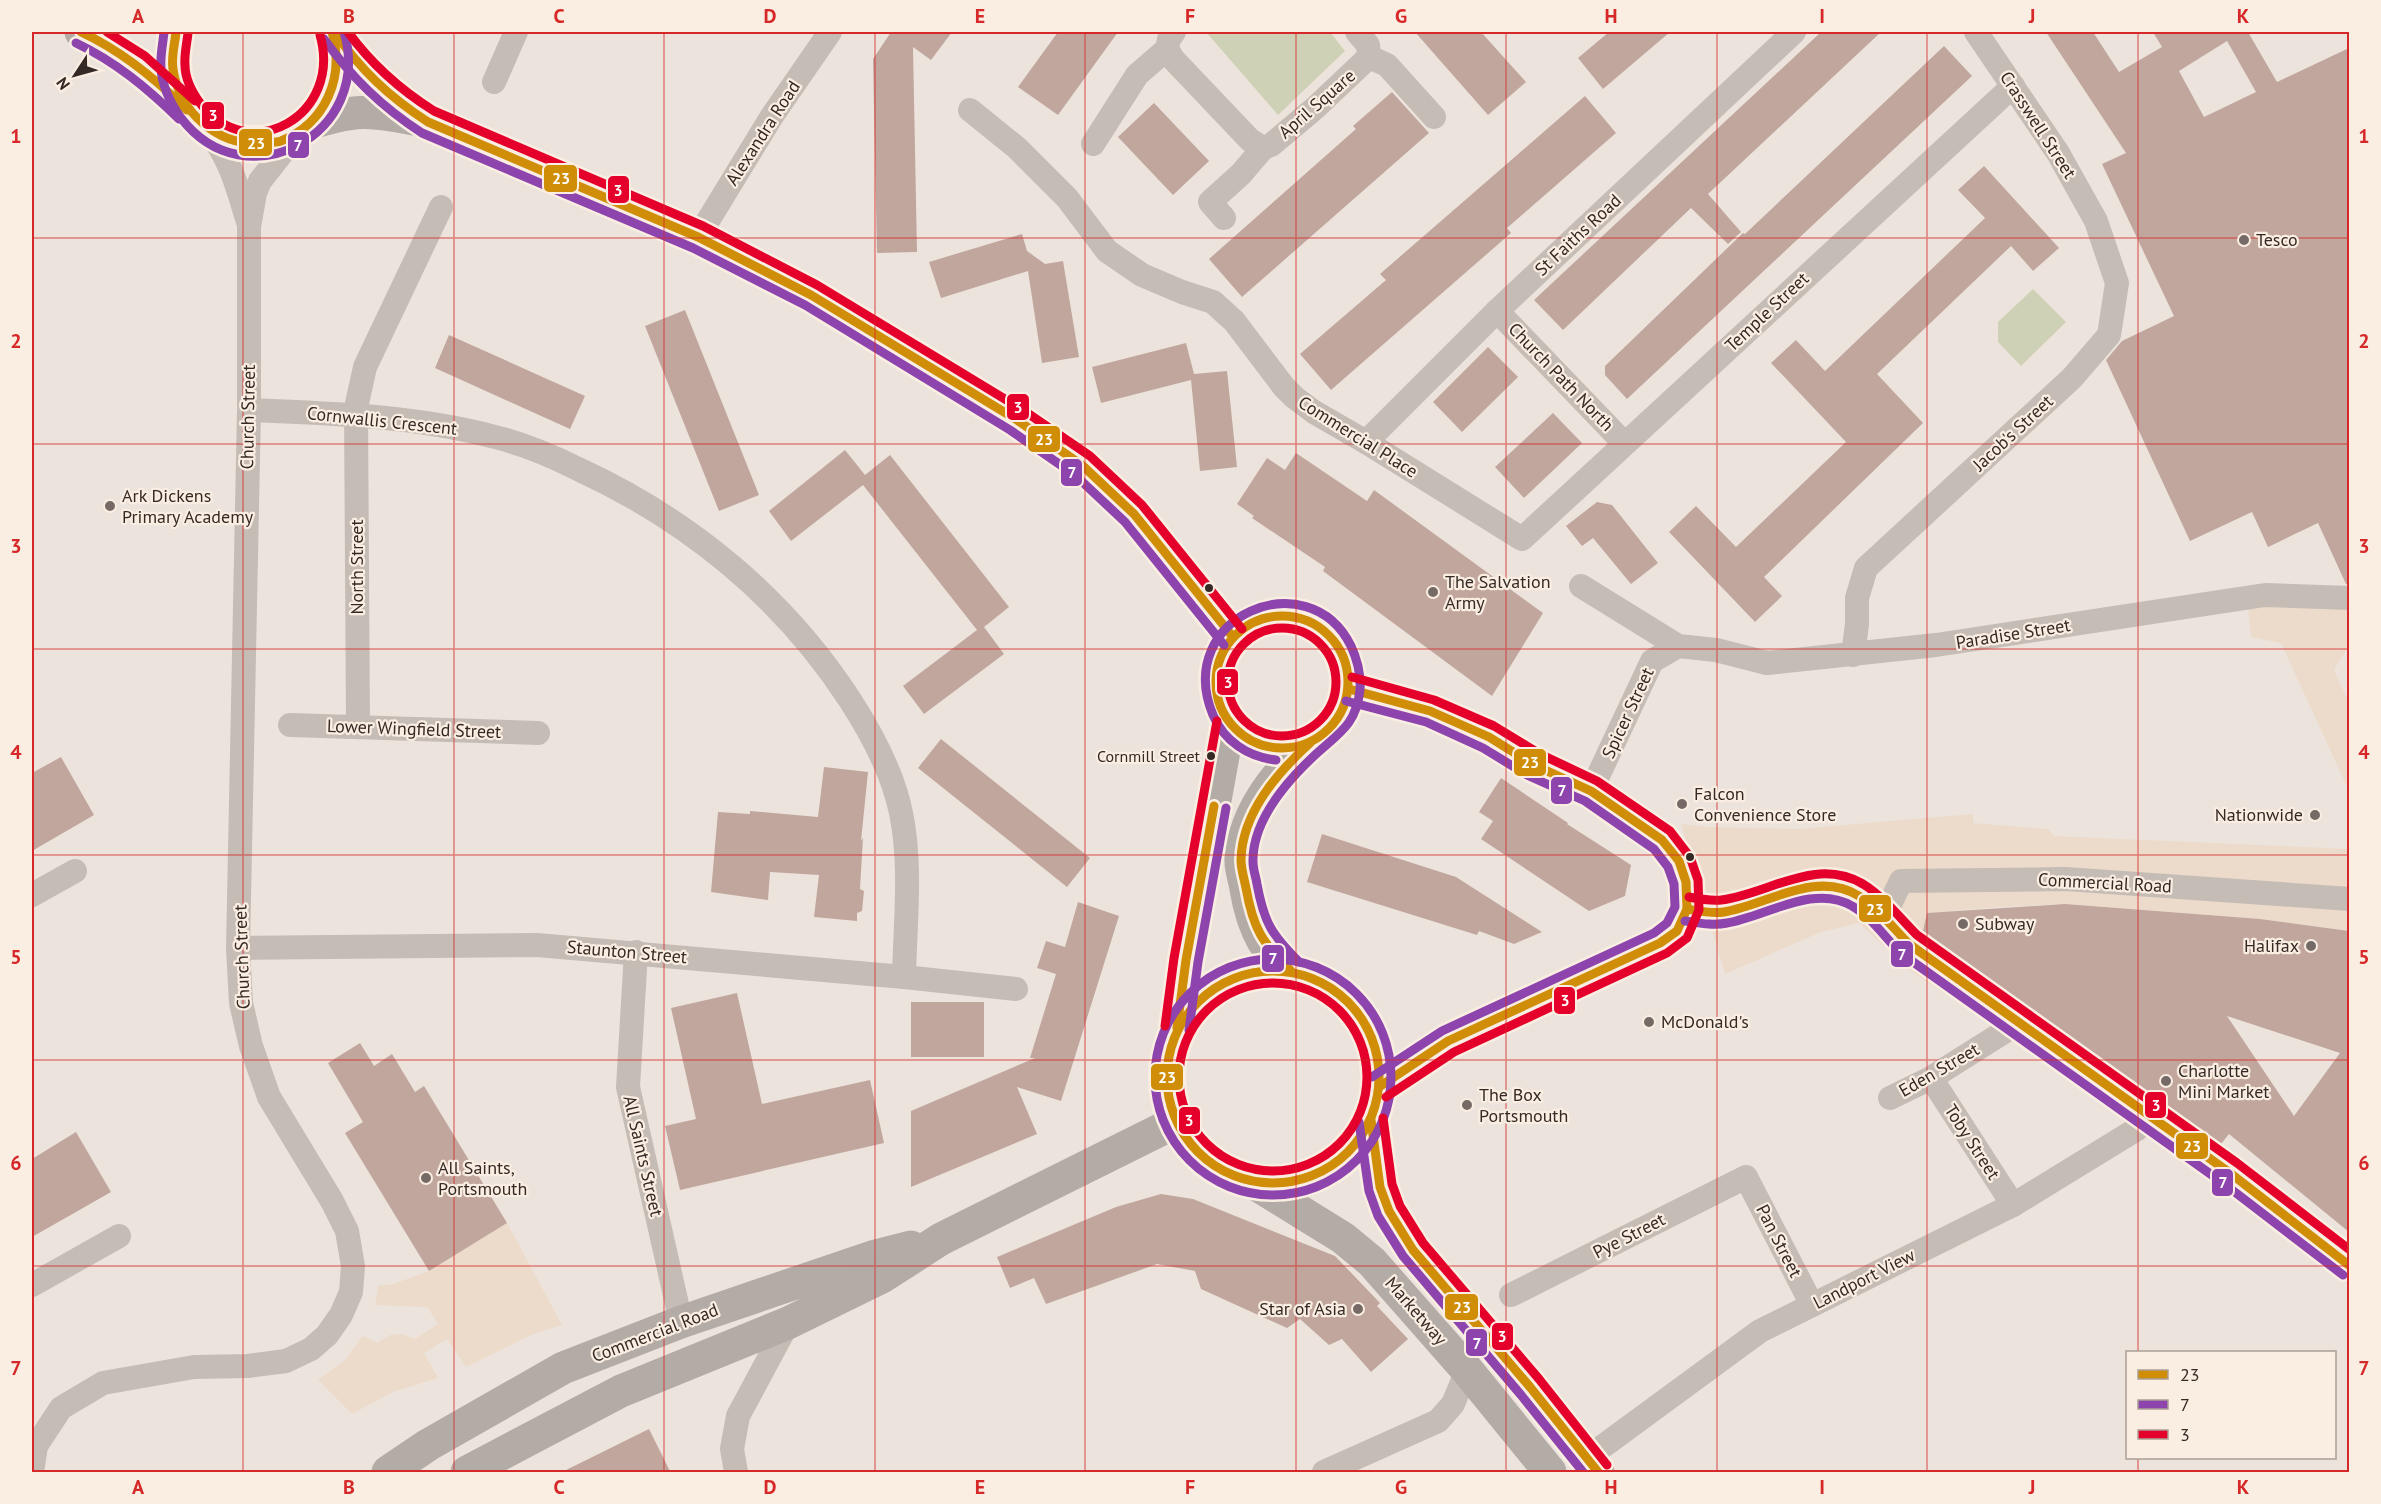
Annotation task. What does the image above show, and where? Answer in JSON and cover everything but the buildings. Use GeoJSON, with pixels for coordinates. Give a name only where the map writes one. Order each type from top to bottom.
{"type":"FeatureCollection","features":[{"type":"Feature","properties":{"kind":"main road"},"geometry":{"type":"LineString","coordinates":[[81,32],[115,48],[137,64],[194,117],[217,135],[247,144],[278,141],[331,116],[373,111],[428,122]]}},
{"type":"Feature","properties":{"kind":"main road"},"geometry":{"type":"LineString","coordinates":[[176,32],[171,69],[179,96],[194,117]]}},
{"type":"Feature","properties":{"kind":"main road"},"geometry":{"type":"LineString","coordinates":[[304,127],[324,106],[336,78],[338,52],[333,32]]}},
{"type":"Feature","properties":{"kind":"main road"},"geometry":{"type":"LineString","coordinates":[[333,32],[358,66],[379,88],[395,102],[428,122],[698,237],[811,295],[1017,420],[1083,466],[1134,514],[1233,637]]}},
{"type":"Feature","properties":{"kind":"main road"},"geometry":{"type":"LineString","coordinates":[[1291,971],[1264,942],[1250,911],[1241,859],[1250,819],[1272,782],[1310,743],[1329,730],[1342,711],[1348,689],[1347,669],[1340,649],[1327,633],[1310,621],[1289,616],[1268,617],[1249,624],[1233,637],[1222,653],[1216,670],[1215,688],[1220,706],[1229,723],[1245,738],[1267,747],[1289,749],[1310,743]]}},
{"type":"Feature","properties":{"kind":"main road"},"geometry":{"type":"LineString","coordinates":[[1177,1028],[1197,1000],[1225,981],[1257,971],[1291,971],[1316,979],[1339,993],[1358,1012],[1371,1035],[1376,1052],[1379,1087],[1371,1120],[1351,1150],[1323,1172],[1288,1183],[1252,1182],[1221,1171],[1195,1150],[1176,1122],[1167,1091],[1167,1059],[1177,1028],[1186,960],[1229,723]]}},
{"type":"Feature","properties":{"kind":"main road","name":"Marketway"},"geometry":{"type":"LineString","coordinates":[[1371,1120],[1380,1186],[1389,1211],[1413,1250],[1530,1387],[1593,1466]]}},
{"type":"Feature","properties":{"kind":"main road","name":"Commercial Road"},"geometry":{"type":"LineString","coordinates":[[468,1473],[506,1464],[621,1391],[788,1323],[882,1277],[941,1239],[1176,1122]]}},
{"type":"Feature","properties":{"kind":"main road","name":"Marketway"},"geometry":{"type":"LineString","coordinates":[[1252,1182],[1342,1238],[1372,1262],[1467,1370],[1550,1473]]}},
{"type":"Feature","properties":{"kind":"main road","name":"Commercial Road"},"geometry":{"type":"LineString","coordinates":[[388,1473],[428,1445],[563,1368],[681,1322],[872,1257],[941,1239]]}},
{"type":"Feature","properties":{"kind":"street"},"geometry":{"type":"LineString","coordinates":[[494,82],[516,32]]}},
{"type":"Feature","properties":{"kind":"street","name":"Alexandra Road"},"geometry":{"type":"LineString","coordinates":[[698,237],[772,116],[830,32]]}},
{"type":"Feature","properties":{"kind":"street","name":"April Square"},"geometry":{"type":"LineString","coordinates":[[1171,40],[1173,59],[1242,132],[1263,148],[1271,145],[1315,108],[1369,57],[1368,45],[1357,32]]}},
{"type":"Feature","properties":{"kind":"street","name":"St Faiths Road"},"geometry":{"type":"LineString","coordinates":[[1366,442],[1497,311],[1794,32]]}},
{"type":"Feature","properties":{"kind":"street","name":"Crasswell Street"},"geometry":{"type":"LineString","coordinates":[[1976,32],[2058,153],[2096,221]]}},
{"type":"Feature","properties":{"kind":"street","name":"April Square"},"geometry":{"type":"LineString","coordinates":[[1092,144],[1137,75],[1171,40]]}},
{"type":"Feature","properties":{"kind":"street"},"geometry":{"type":"LineString","coordinates":[[1369,57],[1387,65],[1434,117]]}},
{"type":"Feature","properties":{"kind":"street","name":"Temple Street"},"geometry":{"type":"LineString","coordinates":[[1522,539],[2013,86]]}},
{"type":"Feature","properties":{"kind":"street","name":"Commercial Place"},"geometry":{"type":"LineString","coordinates":[[970,110],[1017,148],[1058,190],[1107,251],[1142,275],[1213,302],[1234,321],[1294,397],[1314,412],[1522,539]]}},
{"type":"Feature","properties":{"kind":"street","name":"Church Street"},"geometry":{"type":"LineString","coordinates":[[194,117],[224,153],[232,171],[249,227]]}},
{"type":"Feature","properties":{"kind":"street","name":"Church Street"},"geometry":{"type":"LineString","coordinates":[[32,1473],[34,1445],[61,1408],[103,1383],[194,1368],[248,1366],[286,1361],[311,1349],[332,1329],[351,1292],[353,1266],[347,1231],[332,1201],[269,1097],[251,1046],[241,1003],[238,948],[249,410],[249,227],[255,193],[260,182],[304,127]]}},
{"type":"Feature","properties":{"kind":"street"},"geometry":{"type":"LineString","coordinates":[[1224,218],[1210,202],[1241,174],[1263,148]]}},
{"type":"Feature","properties":{"kind":"street","name":"North Street"},"geometry":{"type":"LineString","coordinates":[[358,727],[356,412],[365,368],[441,207]]}},
{"type":"Feature","properties":{"kind":"street","name":"Jacob's Street"},"geometry":{"type":"LineString","coordinates":[[1853,655],[1857,624],[1857,598],[1866,568],[2072,378],[2109,335],[2117,283],[2096,221]]}},
{"type":"Feature","properties":{"kind":"street","name":"Church Path North"},"geometry":{"type":"LineString","coordinates":[[1497,311],[1624,443]]}},
{"type":"Feature","properties":{"kind":"street","name":"Cornwallis Crescent"},"geometry":{"type":"LineString","coordinates":[[249,410],[356,412],[498,437],[535,450],[601,479],[662,514],[748,579],[814,648],[860,715],[883,760],[901,812],[906,856],[904,976]]}},
{"type":"Feature","properties":{"kind":"street"},"geometry":{"type":"LineString","coordinates":[[1581,586],[1678,646]]}},
{"type":"Feature","properties":{"kind":"street","name":"Paradise Street"},"geometry":{"type":"LineString","coordinates":[[1678,646],[1716,650],[1767,663],[1936,645],[2265,596],[2349,598]]}},
{"type":"Feature","properties":{"kind":"street","name":"Spicer Street"},"geometry":{"type":"LineString","coordinates":[[1591,791],[1652,661],[1678,646]]}},
{"type":"Feature","properties":{"kind":"street"},"geometry":{"type":"LineString","coordinates":[[1348,689],[1430,711],[1489,737],[1534,765],[1591,791],[1662,840],[1678,861],[1686,882],[1687,909],[1677,931],[1660,944],[1448,1041],[1379,1087]]}},
{"type":"Feature","properties":{"kind":"street","name":"Lower Wingfield Street"},"geometry":{"type":"LineString","coordinates":[[290,725],[538,734]]}},
{"type":"Feature","properties":{"kind":"street"},"geometry":{"type":"LineString","coordinates":[[32,895],[75,871]]}},
{"type":"Feature","properties":{"kind":"street","name":"Commercial Road"},"geometry":{"type":"LineString","coordinates":[[1883,919],[1901,881],[2066,879],[2349,899]]}},
{"type":"Feature","properties":{"kind":"street","name":"Staunton Street"},"geometry":{"type":"LineString","coordinates":[[238,948],[537,945],[904,976],[1016,989]]}},
{"type":"Feature","properties":{"kind":"street","name":"All Saints Street"},"geometry":{"type":"LineString","coordinates":[[636,952],[628,1087],[681,1322]]}},
{"type":"Feature","properties":{"kind":"street","name":"Eden Street"},"geometry":{"type":"LineString","coordinates":[[1890,1098],[1931,1078],[2018,1023],[2049,1042],[2150,1115]]}},
{"type":"Feature","properties":{"kind":"street","name":"Toby Street"},"geometry":{"type":"LineString","coordinates":[[1931,1078],[2013,1205]]}},
{"type":"Feature","properties":{"kind":"street"},"geometry":{"type":"LineString","coordinates":[[2150,1115],[2230,1173],[2349,1266]]}},
{"type":"Feature","properties":{"kind":"street","name":"Landport View"},"geometry":{"type":"LineString","coordinates":[[1593,1466],[1760,1331],[2013,1205],[2138,1129],[2150,1115]]}},
{"type":"Feature","properties":{"kind":"street","name":"Pye Street"},"geometry":{"type":"LineString","coordinates":[[1511,1295],[1746,1177]]}},
{"type":"Feature","properties":{"kind":"street","name":"Pan Street"},"geometry":{"type":"LineString","coordinates":[[1746,1177],[1812,1305]]}},
{"type":"Feature","properties":{"kind":"street"},"geometry":{"type":"LineString","coordinates":[[32,1285],[119,1236]]}},
{"type":"Feature","properties":{"kind":"street"},"geometry":{"type":"LineString","coordinates":[[736,1473],[732,1449],[738,1416],[788,1323]]}},
{"type":"Feature","properties":{"kind":"street"},"geometry":{"type":"LineString","coordinates":[[1324,1472],[1438,1421],[1454,1404],[1467,1370]]}},
{"type":"Feature","properties":{"kind":"green space"},"geometry":{"type":"Polygon","coordinates":[[[1206,32],[1330,32],[1345,51],[1278,115],[1206,32]]]}},
{"type":"Feature","properties":{"kind":"green space"},"geometry":{"type":"Polygon","coordinates":[[[2033,289],[2066,322],[2021,366],[1998,342],[1998,322],[2033,289]]]}},
{"type":"Feature","properties":{"kind":"shaded area"},"geometry":{"type":"Polygon","coordinates":[[[2247,598],[2349,598],[2349,645],[2334,670],[2349,703],[2349,791],[2281,643],[2251,637],[2247,598]]]}},
{"type":"Feature","properties":{"kind":"shaded area"},"geometry":{"type":"Polygon","coordinates":[[[1973,814],[1973,823],[2048,829],[2054,836],[2349,849],[2349,931],[2260,919],[2065,904],[1998,907],[1927,913],[1923,931],[1985,977],[1963,1005],[1913,973],[1859,923],[1821,932],[1725,974],[1681,824],[1708,827],[1797,829],[1973,814]]]}},
{"type":"Feature","properties":{"kind":"shaded area"},"geometry":{"type":"Polygon","coordinates":[[[507,1223],[562,1325],[533,1334],[466,1367],[447,1339],[424,1353],[438,1378],[393,1392],[352,1414],[318,1380],[345,1360],[363,1336],[377,1343],[390,1335],[402,1334],[415,1339],[438,1324],[427,1307],[375,1305],[378,1286],[393,1284],[429,1271],[507,1223]]]}},
{"type":"Feature","properties":{"kind":"transit line","name":"23"},"geometry":{"type":"LineString","coordinates":[[81,32],[96,39],[137,66],[187,110]]}},
{"type":"Feature","properties":{"kind":"transit line","name":"3"},"geometry":{"type":"LineString","coordinates":[[107,32],[145,56],[195,101]]}},
{"type":"Feature","properties":{"kind":"transit line","name":"7"},"geometry":{"type":"LineString","coordinates":[[164,32],[162,75],[174,107],[181,118],[208,143],[238,155],[269,155],[298,145],[323,126],[340,100],[348,68],[344,32]]}},
{"type":"Feature","properties":{"kind":"transit line","name":"23"},"geometry":{"type":"LineString","coordinates":[[176,32],[173,69],[183,99],[203,124],[216,133],[246,143],[281,141],[310,123],[328,97],[333,82],[336,65],[332,32]]}},
{"type":"Feature","properties":{"kind":"transit line","name":"23"},"geometry":{"type":"LineString","coordinates":[[334,32],[376,82],[428,122],[698,237],[811,295],[1017,420],[1083,466],[1134,514],[1233,637]]}},
{"type":"Feature","properties":{"kind":"transit line","name":"3"},"geometry":{"type":"LineString","coordinates":[[348,32],[387,76],[434,111],[703,226],[817,285],[1023,410],[1090,456],[1142,505],[1242,629]]}},
{"type":"Feature","properties":{"kind":"transit line","name":"3"},"geometry":{"type":"LineString","coordinates":[[188,33],[185,70],[194,94],[220,122],[243,131],[266,131],[287,123],[305,109],[318,89],[323,64],[320,35]]}},
{"type":"Feature","properties":{"kind":"transit line","name":"7"},"geometry":{"type":"LineString","coordinates":[[324,39],[368,91],[422,133],[693,248],[805,305],[1010,430],[1075,475],[1125,522],[1224,645]]}},
{"type":"Feature","properties":{"kind":"transit line","name":"7"},"geometry":{"type":"LineString","coordinates":[[76,43],[131,76],[179,119]]}},
{"type":"Feature","properties":{"kind":"transit line","name":"7"},"geometry":{"type":"LineString","coordinates":[[1276,760],[1256,755],[1230,740],[1213,715],[1205,680],[1211,650],[1228,627],[1251,611],[1278,604],[1306,607],[1331,620],[1351,646],[1358,667],[1360,684],[1358,702],[1350,720],[1339,734],[1304,765],[1273,802],[1258,831],[1254,846],[1253,868],[1266,919],[1282,944],[1299,962]]}},
{"type":"Feature","properties":{"kind":"transit line","name":"23"},"geometry":{"type":"LineString","coordinates":[[1282,616],[1307,621],[1329,635],[1343,657],[1348,682],[1343,707],[1329,729],[1307,743],[1282,748],[1257,743],[1235,729],[1221,707],[1216,682],[1221,657],[1235,635],[1257,621],[1282,616]]}},
{"type":"Feature","properties":{"kind":"transit line","name":"3"},"geometry":{"type":"LineString","coordinates":[[1282,628],[1303,632],[1320,644],[1332,661],[1336,682],[1332,703],[1320,720],[1303,732],[1282,736],[1261,732],[1244,720],[1232,703],[1228,682],[1232,661],[1244,644],[1261,632],[1282,628]]}},
{"type":"Feature","properties":{"kind":"transit line","name":"3"},"geometry":{"type":"LineString","coordinates":[[1352,677],[1434,700],[1494,726],[1540,754],[1597,781],[1670,831],[1690,857],[1698,880],[1699,910],[1687,938],[1667,953],[1454,1052],[1386,1097]]}},
{"type":"Feature","properties":{"kind":"transit line","name":"23"},"geometry":{"type":"LineString","coordinates":[[1349,689],[1430,711],[1489,737],[1534,765],[1591,791],[1662,840],[1679,861],[1686,882],[1687,909],[1677,931],[1660,943],[1448,1041],[1379,1087]]}},
{"type":"Feature","properties":{"kind":"transit line","name":"7"},"geometry":{"type":"LineString","coordinates":[[1346,701],[1426,722],[1483,748],[1529,776],[1585,801],[1654,849],[1668,867],[1674,884],[1675,907],[1667,923],[1654,933],[1442,1031],[1372,1077]]}},
{"type":"Feature","properties":{"kind":"transit line","name":"3"},"geometry":{"type":"LineString","coordinates":[[1165,1026],[1174,958],[1217,721]]}},
{"type":"Feature","properties":{"kind":"transit line","name":"23"},"geometry":{"type":"LineString","coordinates":[[1291,971],[1260,934],[1252,914],[1241,860],[1243,843],[1255,810],[1285,767],[1310,743]]}},
{"type":"Feature","properties":{"kind":"transit line","name":"23"},"geometry":{"type":"LineString","coordinates":[[1177,1028],[1186,960],[1214,806]]}},
{"type":"Feature","properties":{"kind":"transit line","name":"7"},"geometry":{"type":"LineString","coordinates":[[1189,1030],[1198,962],[1226,808]]}},
{"type":"Feature","properties":{"kind":"transit line","name":"3"},"geometry":{"type":"LineString","coordinates":[[1689,897],[1721,900],[1810,875],[1845,876],[1863,884],[1885,901],[1917,935],[2237,1163],[2350,1250]]}},
{"type":"Feature","properties":{"kind":"transit line","name":"23"},"geometry":{"type":"LineString","coordinates":[[1687,909],[1724,912],[1809,887],[1826,886],[1843,889],[1859,896],[1879,912],[1909,944],[2230,1173],[2350,1266]]}},
{"type":"Feature","properties":{"kind":"transit line","name":"7"},"geometry":{"type":"LineString","coordinates":[[1685,921],[1722,924],[1742,920],[1789,904],[1822,898],[1837,900],[1852,906],[1872,922],[1902,954],[2223,1183],[2343,1275]]}},
{"type":"Feature","properties":{"kind":"transit line","name":"7"},"geometry":{"type":"LineString","coordinates":[[1261,959],[1285,959],[1307,964],[1329,973],[1357,993],[1371,1011],[1382,1032],[1389,1054],[1391,1077],[1389,1100],[1382,1122],[1371,1143],[1357,1161],[1329,1181],[1307,1190],[1285,1195],[1261,1195],[1239,1190],[1217,1181],[1189,1161],[1169,1133],[1160,1111],[1155,1089],[1155,1065],[1160,1043],[1169,1021],[1189,993],[1217,973],[1239,964],[1261,959]]}},
{"type":"Feature","properties":{"kind":"transit line","name":"23"},"geometry":{"type":"LineString","coordinates":[[1263,971],[1283,971],[1304,975],[1323,983],[1348,1002],[1361,1018],[1371,1036],[1377,1056],[1379,1077],[1377,1098],[1371,1118],[1361,1136],[1348,1152],[1323,1171],[1304,1179],[1283,1183],[1263,1183],[1242,1179],[1223,1171],[1191,1144],[1179,1127],[1171,1108],[1167,1087],[1167,1067],[1171,1046],[1179,1027],[1206,995],[1223,983],[1242,975],[1263,971]]}},
{"type":"Feature","properties":{"kind":"transit line","name":"3"},"geometry":{"type":"LineString","coordinates":[[1264,983],[1282,983],[1309,990],[1340,1010],[1360,1041],[1367,1077],[1360,1113],[1340,1144],[1309,1164],[1282,1171],[1264,1171],[1229,1160],[1213,1150],[1200,1137],[1183,1104],[1179,1086],[1179,1068],[1190,1033],[1200,1017],[1213,1004],[1246,987],[1264,983]]}},
{"type":"Feature","properties":{"kind":"transit line","name":"3"},"geometry":{"type":"LineString","coordinates":[[1383,1118],[1392,1184],[1400,1206],[1423,1243],[1539,1379],[1607,1465]]}},
{"type":"Feature","properties":{"kind":"transit line","name":"23"},"geometry":{"type":"LineString","coordinates":[[1371,1120],[1380,1187],[1389,1211],[1413,1250],[1530,1387],[1598,1472]]}},
{"type":"Feature","properties":{"kind":"transit line","name":"7"},"geometry":{"type":"LineString","coordinates":[[1359,1122],[1369,1191],[1378,1216],[1403,1256],[1583,1472]]}},
{"type":"Feature","properties":{"kind":"place","name":"Tesco"},"geometry":{"type":"Point","coordinates":[2244,240]}},
{"type":"Feature","properties":{"kind":"place","name":"Ark Dickens Primary Academy"},"geometry":{"type":"Point","coordinates":[110,506]}},
{"type":"Feature","properties":{"kind":"place","name":"The Salvation Army"},"geometry":{"type":"Point","coordinates":[1433,592]}},
{"type":"Feature","properties":{"kind":"place","name":"Cornmill Street"},"geometry":{"type":"Point","coordinates":[1211,756]}},
{"type":"Feature","properties":{"kind":"place","name":"Falcon Convenience Store"},"geometry":{"type":"Point","coordinates":[1682,804]}},
{"type":"Feature","properties":{"kind":"place","name":"Nationwide"},"geometry":{"type":"Point","coordinates":[2315,815]}},
{"type":"Feature","properties":{"kind":"place","name":"Subway"},"geometry":{"type":"Point","coordinates":[1963,924]}},
{"type":"Feature","properties":{"kind":"place","name":"Halifax"},"geometry":{"type":"Point","coordinates":[2311,946]}},
{"type":"Feature","properties":{"kind":"place","name":"McDonald's"},"geometry":{"type":"Point","coordinates":[1649,1022]}},
{"type":"Feature","properties":{"kind":"place","name":"Charlotte Mini Market"},"geometry":{"type":"Point","coordinates":[2166,1081]}},
{"type":"Feature","properties":{"kind":"place","name":"The Box Portsmouth"},"geometry":{"type":"Point","coordinates":[1467,1105]}},
{"type":"Feature","properties":{"kind":"place","name":"All Saints, Portsmouth"},"geometry":{"type":"Point","coordinates":[426,1178]}},
{"type":"Feature","properties":{"kind":"place","name":"Star of Asia"},"geometry":{"type":"Point","coordinates":[1358,1309]}}]}
